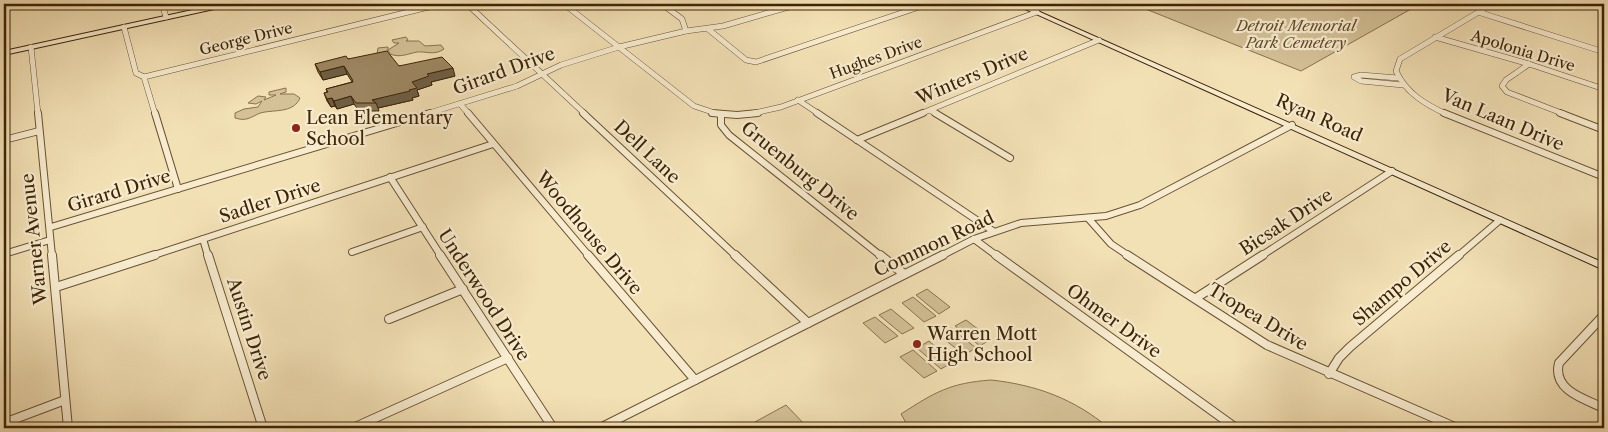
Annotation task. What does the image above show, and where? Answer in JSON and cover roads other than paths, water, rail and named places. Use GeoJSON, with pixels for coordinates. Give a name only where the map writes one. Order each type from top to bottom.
{"type":"FeatureCollection","features":[{"type":"Feature","properties":{"kind":"main road"},"geometry":{"type":"LineString","coordinates":[[4,53],[228,4]]}},
{"type":"Feature","properties":{"kind":"main road","name":"Ryan Road"},"geometry":{"type":"LineString","coordinates":[[1018,4],[1292,125],[1604,267]]}},
{"type":"Feature","properties":{"kind":"street"},"geometry":{"type":"LineString","coordinates":[[162,4],[166,17]]}},
{"type":"Feature","properties":{"kind":"street","name":"George Drive"},"geometry":{"type":"LineString","coordinates":[[144,76],[441,4]]}},
{"type":"Feature","properties":{"kind":"street","name":"Dell Lane"},"geometry":{"type":"LineString","coordinates":[[467,4],[808,323]]}},
{"type":"Feature","properties":{"kind":"street","name":"Gruenburg Drive"},"geometry":{"type":"LineString","coordinates":[[564,4],[694,106],[722,115],[721,124],[729,135],[904,274]]}},
{"type":"Feature","properties":{"kind":"street"},"geometry":{"type":"LineString","coordinates":[[665,4],[682,19],[686,31]]}},
{"type":"Feature","properties":{"kind":"street","name":"Girard Drive"},"geometry":{"type":"LineString","coordinates":[[51,227],[517,86],[561,65],[619,47],[686,31],[708,29],[798,4]]}},
{"type":"Feature","properties":{"kind":"street"},"geometry":{"type":"LineString","coordinates":[[708,29],[746,60],[752,62],[928,4]]}},
{"type":"Feature","properties":{"kind":"street"},"geometry":{"type":"LineString","coordinates":[[1402,85],[1361,81],[1354,78],[1361,75],[1398,78],[1396,70],[1400,59],[1492,4]]}},
{"type":"Feature","properties":{"kind":"street","name":"Hughes Drive"},"geometry":{"type":"LineString","coordinates":[[722,115],[766,112],[1037,12]]}},
{"type":"Feature","properties":{"kind":"street"},"geometry":{"type":"LineString","coordinates":[[1478,12],[1604,52]]}},
{"type":"Feature","properties":{"kind":"street"},"geometry":{"type":"LineString","coordinates":[[124,27],[136,73],[144,76],[178,189]]}},
{"type":"Feature","properties":{"kind":"street","name":"Apolonia Drive"},"geometry":{"type":"LineString","coordinates":[[1435,37],[1529,64],[1604,89]]}},
{"type":"Feature","properties":{"kind":"street","name":"Winters Drive"},"geometry":{"type":"LineString","coordinates":[[857,140],[1099,40]]}},
{"type":"Feature","properties":{"kind":"street","name":"Warner Avenue"},"geometry":{"type":"LineString","coordinates":[[31,47],[51,227],[50,240],[68,428]]}},
{"type":"Feature","properties":{"kind":"street"},"geometry":{"type":"LineString","coordinates":[[1529,64],[1506,80],[1502,86],[1506,92],[1604,130]]}},
{"type":"Feature","properties":{"kind":"street","name":"Van Laan Drive"},"geometry":{"type":"LineString","coordinates":[[1398,78],[1402,85],[1423,102],[1448,115],[1604,178]]}},
{"type":"Feature","properties":{"kind":"street"},"geometry":{"type":"LineString","coordinates":[[798,100],[993,231]]}},
{"type":"Feature","properties":{"kind":"street","name":"Woodhouse Drive"},"geometry":{"type":"LineString","coordinates":[[460,104],[695,380]]}},
{"type":"Feature","properties":{"kind":"street"},"geometry":{"type":"LineString","coordinates":[[930,110],[1010,158]]}},
{"type":"Feature","properties":{"kind":"street","name":"Common Road"},"geometry":{"type":"LineString","coordinates":[[600,428],[974,239],[993,231],[1038,220],[1106,216],[1140,206],[1292,125]]}},
{"type":"Feature","properties":{"kind":"street"},"geometry":{"type":"LineString","coordinates":[[4,140],[39,130]]}},
{"type":"Feature","properties":{"kind":"street","name":"Sadler Drive"},"geometry":{"type":"LineString","coordinates":[[56,287],[493,144]]}},
{"type":"Feature","properties":{"kind":"street","name":"Bicsak Drive"},"geometry":{"type":"LineString","coordinates":[[1196,298],[1392,171]]}},
{"type":"Feature","properties":{"kind":"street","name":"Underwood Drive"},"geometry":{"type":"LineString","coordinates":[[390,177],[553,428]]}},
{"type":"Feature","properties":{"kind":"street","name":"Tropea Drive"},"geometry":{"type":"LineString","coordinates":[[1088,218],[1111,244],[1267,345],[1328,374],[1457,428]]}},
{"type":"Feature","properties":{"kind":"street","name":"Shampo Drive"},"geometry":{"type":"LineString","coordinates":[[1328,374],[1339,358],[1350,348],[1500,220]]}},
{"type":"Feature","properties":{"kind":"street"},"geometry":{"type":"LineString","coordinates":[[352,252],[423,227]]}},
{"type":"Feature","properties":{"kind":"street","name":"Austin Drive"},"geometry":{"type":"LineString","coordinates":[[203,239],[264,428]]}},
{"type":"Feature","properties":{"kind":"street","name":"Ohmer Drive"},"geometry":{"type":"LineString","coordinates":[[974,239],[1236,428]]}},
{"type":"Feature","properties":{"kind":"street"},"geometry":{"type":"LineString","coordinates":[[4,254],[50,240]]}},
{"type":"Feature","properties":{"kind":"street"},"geometry":{"type":"LineString","coordinates":[[389,319],[463,289]]}},
{"type":"Feature","properties":{"kind":"street"},"geometry":{"type":"LineString","coordinates":[[1604,315],[1559,363],[1556,370],[1559,382],[1565,387],[1604,408]]}},
{"type":"Feature","properties":{"kind":"street"},"geometry":{"type":"LineString","coordinates":[[353,428],[508,358]]}},
{"type":"Feature","properties":{"kind":"street"},"geometry":{"type":"LineString","coordinates":[[4,424],[65,400]]}},
{"type":"Feature","properties":{"kind":"place","name":"Lean Elementary School"},"geometry":{"type":"Point","coordinates":[296,128]}},
{"type":"Feature","properties":{"kind":"place","name":"Warren Mott High School"},"geometry":{"type":"Point","coordinates":[917,344]}},
{"type":"Feature","properties":{"kind":"park label","name":"Detroit Memorial Park Cemetery"},"geometry":{"type":"Point","coordinates":[1296,34]}}]}
